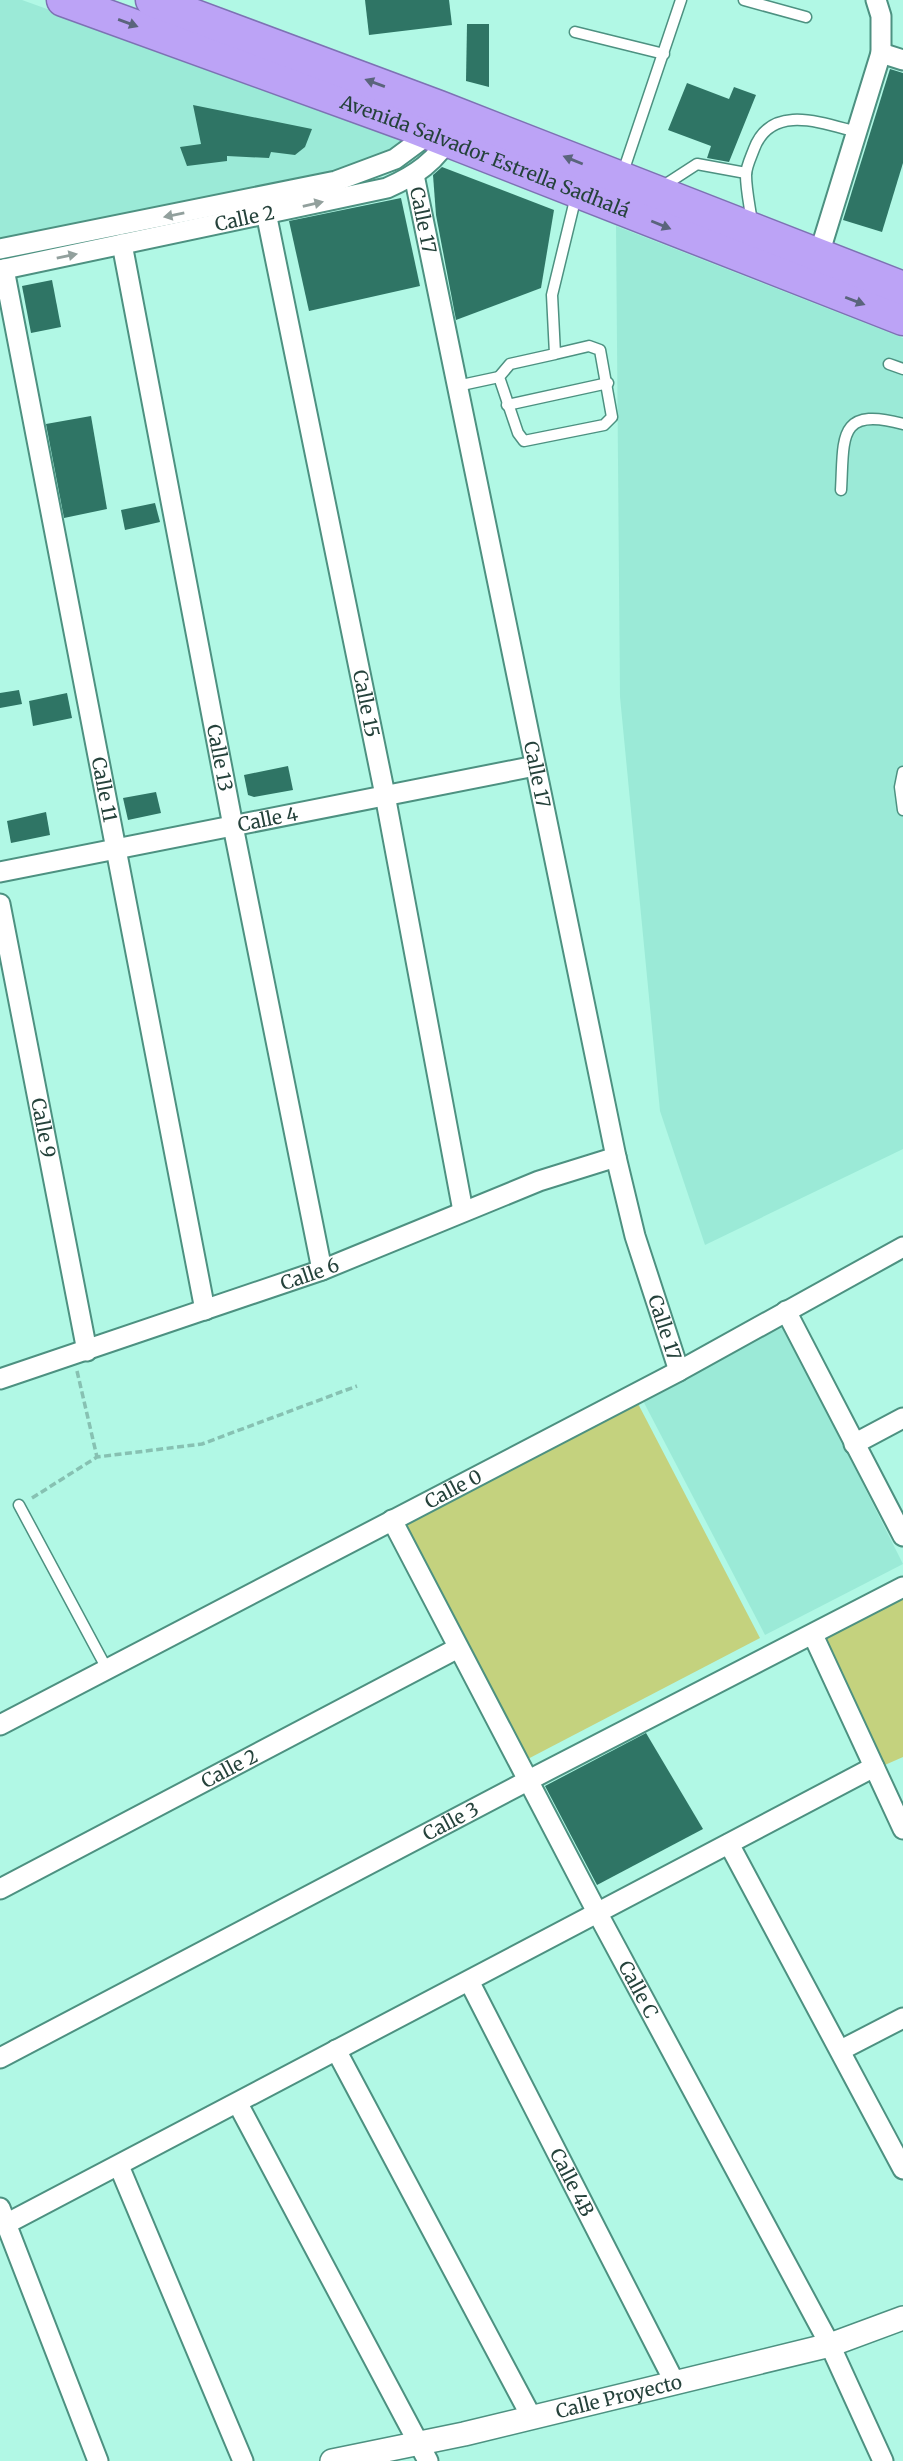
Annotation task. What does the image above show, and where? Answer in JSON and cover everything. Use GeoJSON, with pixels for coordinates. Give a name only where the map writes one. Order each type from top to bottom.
{"type":"FeatureCollection","features":[{"type":"Feature","properties":{"kind":"highway","name":"Avenida Salvador Estrella Sadhalá"},"geometry":{"type":"LineString","coordinates":[[64,0],[443,124],[621,178],[753,231],[813,270],[903,319]]}},
{"type":"Feature","properties":{"kind":"highway","name":"Avenida Salvador Estrella Sadhalá"},"geometry":{"type":"LineString","coordinates":[[152,0],[443,124],[577,192],[813,270],[903,288]]}},
{"type":"Feature","properties":{"kind":"highway"},"geometry":{"type":"LineString","coordinates":[[813,270],[855,256],[903,274]]}},
{"type":"Feature","properties":{"kind":"street"},"geometry":{"type":"LineString","coordinates":[[813,270],[881,53],[881,16],[876,0]]}},
{"type":"Feature","properties":{"kind":"street"},"geometry":{"type":"LineString","coordinates":[[881,53],[903,60]]}},
{"type":"Feature","properties":{"kind":"street","name":"Calle 2"},"geometry":{"type":"LineString","coordinates":[[0,250],[387,188],[414,175],[443,124]]}},
{"type":"Feature","properties":{"kind":"street","name":"Calle 2"},"geometry":{"type":"LineString","coordinates":[[2,270],[122,244],[265,206],[377,167],[407,152],[443,124]]}},
{"type":"Feature","properties":{"kind":"street","name":"Calle 17"},"geometry":{"type":"LineString","coordinates":[[414,175],[616,1157],[645,1272],[678,1371]]}},
{"type":"Feature","properties":{"kind":"street","name":"Calle 15"},"geometry":{"type":"LineString","coordinates":[[265,206],[385,795],[463,1211]]}},
{"type":"Feature","properties":{"kind":"street","name":"Calle 13"},"geometry":{"type":"LineString","coordinates":[[122,244],[233,826],[322,1270]]}},
{"type":"Feature","properties":{"kind":"street","name":"Calle 11"},"geometry":{"type":"LineString","coordinates":[[2,270],[205,1310]]}},
{"type":"Feature","properties":{"kind":"street","name":"Calle 4"},"geometry":{"type":"LineString","coordinates":[[0,872],[535,766]]}},
{"type":"Feature","properties":{"kind":"street","name":"Calle 9"},"geometry":{"type":"LineString","coordinates":[[0,904],[81,1353]]}},
{"type":"Feature","properties":{"kind":"street","name":"Calle 6"},"geometry":{"type":"LineString","coordinates":[[0,1379],[322,1270],[539,1181],[616,1157]]}},
{"type":"Feature","properties":{"kind":"street","name":"Calle 0"},"geometry":{"type":"LineString","coordinates":[[3,1717],[107,1669],[678,1371],[903,1247]]}},
{"type":"Feature","properties":{"kind":"street"},"geometry":{"type":"LineString","coordinates":[[786,1311],[903,1536]]}},
{"type":"Feature","properties":{"kind":"street"},"geometry":{"type":"LineString","coordinates":[[854,1444],[903,1418]]}},
{"type":"Feature","properties":{"kind":"street","name":"Calle C"},"geometry":{"type":"LineString","coordinates":[[392,1520],[598,1914],[830,2345],[883,2461]]}},
{"type":"Feature","properties":{"kind":"street","name":"Calle 3"},"geometry":{"type":"LineString","coordinates":[[0,2058],[903,1587]]}},
{"type":"Feature","properties":{"kind":"street"},"geometry":{"type":"LineString","coordinates":[[813,1635],[903,1829]]}},
{"type":"Feature","properties":{"kind":"street","name":"Calle 2"},"geometry":{"type":"LineString","coordinates":[[0,1889],[458,1648]]}},
{"type":"Feature","properties":{"kind":"street"},"geometry":{"type":"LineString","coordinates":[[98,2461],[3,2216],[119,2166],[874,1766]]}},
{"type":"Feature","properties":{"kind":"street"},"geometry":{"type":"LineString","coordinates":[[729,1844],[903,2169]]}},
{"type":"Feature","properties":{"kind":"street","name":"Calle 4B"},"geometry":{"type":"LineString","coordinates":[[469,1980],[675,2383]]}},
{"type":"Feature","properties":{"kind":"street"},"geometry":{"type":"LineString","coordinates":[[841,2050],[903,2018]]}},
{"type":"Feature","properties":{"kind":"street"},"geometry":{"type":"LineString","coordinates":[[336,2050],[532,2418]]}},
{"type":"Feature","properties":{"kind":"street"},"geometry":{"type":"LineString","coordinates":[[238,2104],[423,2452]]}},
{"type":"Feature","properties":{"kind":"street"},"geometry":{"type":"LineString","coordinates":[[119,2166],[243,2461]]}},
{"type":"Feature","properties":{"kind":"street","name":"Calle Proyecto"},"geometry":{"type":"LineString","coordinates":[[332,2461],[423,2452],[532,2418],[830,2345],[903,2318]]}},
{"type":"Feature","properties":{"kind":"lane"},"geometry":{"type":"LineString","coordinates":[[621,178],[681,0]]}},
{"type":"Feature","properties":{"kind":"lane"},"geometry":{"type":"LineString","coordinates":[[744,0],[806,17]]}},
{"type":"Feature","properties":{"kind":"lane"},"geometry":{"type":"LineString","coordinates":[[575,32],[664,54]]}},
{"type":"Feature","properties":{"kind":"lane"},"geometry":{"type":"LineString","coordinates":[[753,231],[746,173],[759,137],[781,121],[813,120],[857,132]]}},
{"type":"Feature","properties":{"kind":"lane"},"geometry":{"type":"LineString","coordinates":[[654,192],[697,164],[746,173]]}},
{"type":"Feature","properties":{"kind":"lane"},"geometry":{"type":"LineString","coordinates":[[555,354],[552,295],[577,192]]}},
{"type":"Feature","properties":{"kind":"lane"},"geometry":{"type":"LineString","coordinates":[[457,386],[499,377],[510,364],[595,347],[603,355],[613,412],[609,422],[524,441],[507,405],[499,377]]}},
{"type":"Feature","properties":{"kind":"lane"},"geometry":{"type":"LineString","coordinates":[[889,364],[903,369]]}},
{"type":"Feature","properties":{"kind":"lane"},"geometry":{"type":"LineString","coordinates":[[507,405],[608,383]]}},
{"type":"Feature","properties":{"kind":"lane"},"geometry":{"type":"LineString","coordinates":[[841,490],[843,444],[849,429],[858,421],[873,417],[903,424]]}},
{"type":"Feature","properties":{"kind":"lane"},"geometry":{"type":"LineString","coordinates":[[903,772],[900,787],[903,810]]}},
{"type":"Feature","properties":{"kind":"lane"},"geometry":{"type":"LineString","coordinates":[[19,1505],[107,1669]]}},
{"type":"Feature","properties":{"kind":"path"},"geometry":{"type":"LineString","coordinates":[[81,1353],[80,1390],[97,1457]]}},
{"type":"Feature","properties":{"kind":"path"},"geometry":{"type":"LineString","coordinates":[[19,1505],[97,1457],[202,1444],[357,1386]]}},
{"type":"Feature","properties":{"kind":"shaded area"},"geometry":{"type":"Polygon","coordinates":[[[0,0],[22,0],[418,142],[395,159],[0,243],[0,0]]]}},
{"type":"Feature","properties":{"kind":"shaded area"},"geometry":{"type":"Polygon","coordinates":[[[616,226],[903,338],[903,1149],[705,1245],[660,1111],[620,697],[616,226]]]}},
{"type":"Feature","properties":{"kind":"shaded area"},"geometry":{"type":"Polygon","coordinates":[[[781,1321],[903,1564],[765,1635],[640,1395],[781,1321]]]}},
{"type":"Feature","properties":{"kind":"green space"},"geometry":{"type":"Polygon","coordinates":[[[634,1396],[760,1638],[522,1762],[398,1523],[634,1396]]]}},
{"type":"Feature","properties":{"kind":"green space"},"geometry":{"type":"Polygon","coordinates":[[[903,1584],[903,1757],[878,1768],[814,1631],[903,1584]]]}},
{"type":"Feature","properties":{"kind":"building"},"geometry":{"type":"Polygon","coordinates":[[[365,0],[449,0],[452,25],[369,35],[365,0]]]}},
{"type":"Feature","properties":{"kind":"building"},"geometry":{"type":"Polygon","coordinates":[[[467,24],[489,24],[489,87],[466,81],[467,24]]]}},
{"type":"Feature","properties":{"kind":"building"},"geometry":{"type":"Polygon","coordinates":[[[890,69],[903,73],[903,163],[882,232],[843,220],[890,69]]]}},
{"type":"Feature","properties":{"kind":"building"},"geometry":{"type":"Polygon","coordinates":[[[687,83],[729,99],[734,87],[756,95],[729,162],[707,158],[711,146],[668,130],[687,83]]]}},
{"type":"Feature","properties":{"kind":"building"},"geometry":{"type":"Polygon","coordinates":[[[193,105],[312,129],[305,147],[295,155],[271,152],[269,158],[227,156],[227,161],[187,166],[180,147],[201,144],[193,105]]]}},
{"type":"Feature","properties":{"kind":"building"},"geometry":{"type":"Polygon","coordinates":[[[442,167],[554,210],[541,288],[456,320],[436,215],[433,175],[442,167]]]}},
{"type":"Feature","properties":{"kind":"building"},"geometry":{"type":"Polygon","coordinates":[[[401,198],[420,286],[309,311],[289,221],[401,198]]]}},
{"type":"Feature","properties":{"kind":"building"},"geometry":{"type":"Polygon","coordinates":[[[52,280],[61,327],[31,333],[22,286],[52,280]]]}},
{"type":"Feature","properties":{"kind":"building"},"geometry":{"type":"Polygon","coordinates":[[[91,416],[107,509],[64,518],[46,424],[91,416]]]}},
{"type":"Feature","properties":{"kind":"building"},"geometry":{"type":"Polygon","coordinates":[[[155,503],[160,522],[125,530],[121,510],[155,503]]]}},
{"type":"Feature","properties":{"kind":"building"},"geometry":{"type":"Polygon","coordinates":[[[19,690],[22,704],[0,708],[0,693],[19,690]]]}},
{"type":"Feature","properties":{"kind":"building"},"geometry":{"type":"Polygon","coordinates":[[[67,693],[72,718],[33,726],[29,701],[67,693]]]}},
{"type":"Feature","properties":{"kind":"building"},"geometry":{"type":"Polygon","coordinates":[[[288,766],[293,790],[254,797],[248,795],[244,775],[288,766]]]}},
{"type":"Feature","properties":{"kind":"building"},"geometry":{"type":"Polygon","coordinates":[[[156,792],[161,813],[128,820],[123,798],[156,792]]]}},
{"type":"Feature","properties":{"kind":"building"},"geometry":{"type":"Polygon","coordinates":[[[46,812],[50,835],[11,843],[7,821],[46,812]]]}},
{"type":"Feature","properties":{"kind":"building"},"geometry":{"type":"Polygon","coordinates":[[[646,1733],[703,1829],[597,1885],[545,1786],[646,1733]]]}}]}
